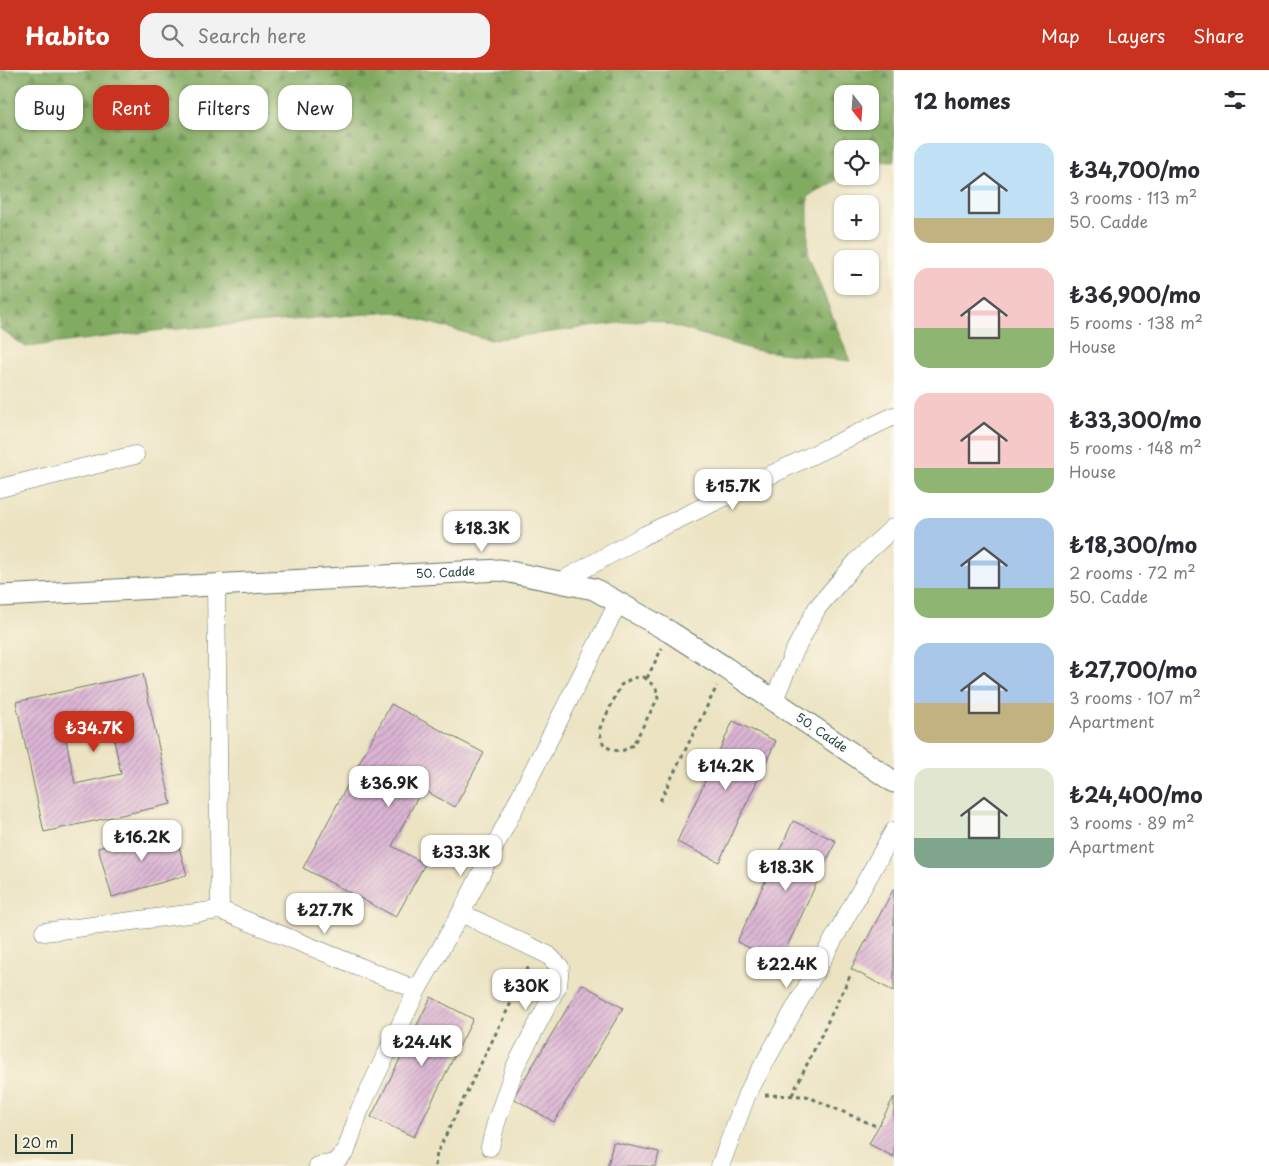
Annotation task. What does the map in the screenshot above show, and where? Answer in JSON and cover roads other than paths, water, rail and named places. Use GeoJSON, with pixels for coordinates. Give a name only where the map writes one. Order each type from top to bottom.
{"type":"FeatureCollection","features":[{"type":"Feature","properties":{"kind":"street"},"geometry":{"type":"LineString","coordinates":[[560,582],[645,535],[894,416]]}},
{"type":"Feature","properties":{"kind":"street"},"geometry":{"type":"LineString","coordinates":[[0,488],[135,455]]}},
{"type":"Feature","properties":{"kind":"street"},"geometry":{"type":"LineString","coordinates":[[774,700],[793,654],[817,608],[858,560],[894,527]]}},
{"type":"Feature","properties":{"kind":"street","name":"50. Cadde"},"geometry":{"type":"LineString","coordinates":[[0,596],[500,570],[594,589],[670,632],[726,668],[894,782]]}},
{"type":"Feature","properties":{"kind":"street"},"geometry":{"type":"LineString","coordinates":[[216,585],[220,910]]}},
{"type":"Feature","properties":{"kind":"street"},"geometry":{"type":"LineString","coordinates":[[318,1166],[334,1163],[346,1151],[360,1109],[417,990],[461,913],[618,603]]}},
{"type":"Feature","properties":{"kind":"street"},"geometry":{"type":"LineString","coordinates":[[720,1166],[747,1094],[894,831]]}},
{"type":"Feature","properties":{"kind":"street"},"geometry":{"type":"LineString","coordinates":[[44,932],[220,910],[417,990]]}},
{"type":"Feature","properties":{"kind":"street"},"geometry":{"type":"LineString","coordinates":[[461,913],[548,955],[560,967],[558,985],[516,1067],[496,1123],[490,1147]]}}]}
